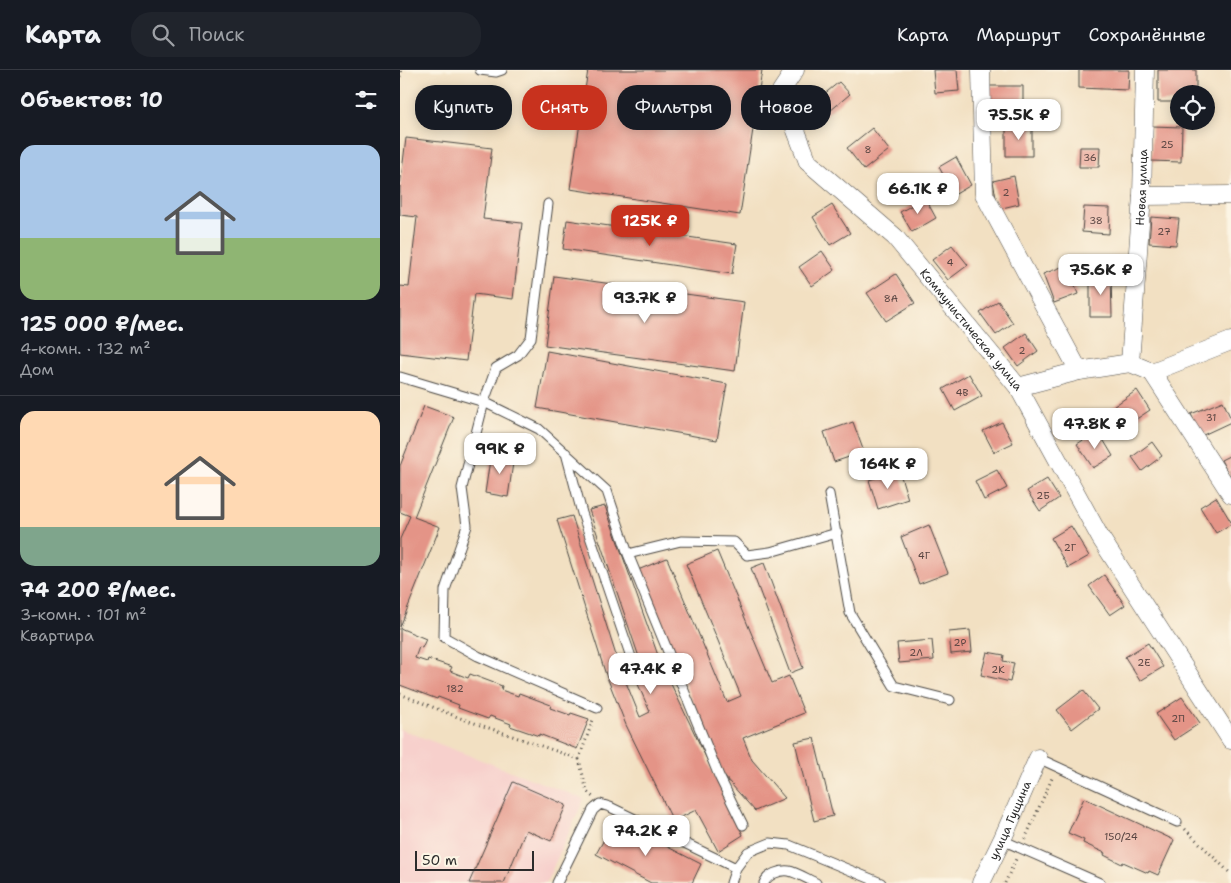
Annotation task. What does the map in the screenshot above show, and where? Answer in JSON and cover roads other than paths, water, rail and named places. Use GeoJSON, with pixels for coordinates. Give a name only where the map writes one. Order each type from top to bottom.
{"type":"FeatureCollection","features":[{"type":"Feature","properties":{"kind":"street","name":"Коммунистическая улица"},"geometry":{"type":"LineString","coordinates":[[795,70],[781,91],[808,162],[895,237],[1018,387],[1100,537],[1231,740]]}},
{"type":"Feature","properties":{"kind":"street"},"geometry":{"type":"LineString","coordinates":[[981,70],[984,194],[1079,372]]}},
{"type":"Feature","properties":{"kind":"street","name":"Новая улица"},"geometry":{"type":"LineString","coordinates":[[1130,363],[1142,196],[1145,70]]}},
{"type":"Feature","properties":{"kind":"street"},"geometry":{"type":"LineString","coordinates":[[1142,196],[1231,195]]}},
{"type":"Feature","properties":{"kind":"street"},"geometry":{"type":"LineString","coordinates":[[1152,372],[1231,341]]}},
{"type":"Feature","properties":{"kind":"street"},"geometry":{"type":"LineString","coordinates":[[1018,387],[1079,372],[1130,363],[1152,372],[1231,494]]}},
{"type":"Feature","properties":{"kind":"street","name":"улица Гущина"},"geometry":{"type":"LineString","coordinates":[[981,883],[1038,758]]}},
{"type":"Feature","properties":{"kind":"lane"},"geometry":{"type":"LineString","coordinates":[[480,70],[496,72],[502,70]]}},
{"type":"Feature","properties":{"kind":"lane"},"geometry":{"type":"LineString","coordinates":[[548,204],[531,338],[518,355],[496,368],[484,402],[462,488],[467,526],[445,590],[444,637],[478,656],[597,708]]}},
{"type":"Feature","properties":{"kind":"lane"},"geometry":{"type":"LineString","coordinates":[[400,377],[484,402],[539,428],[607,491],[628,554],[719,776],[743,826]]}},
{"type":"Feature","properties":{"kind":"lane"},"geometry":{"type":"LineString","coordinates":[[566,453],[582,513],[632,660]]}},
{"type":"Feature","properties":{"kind":"lane"},"geometry":{"type":"LineString","coordinates":[[829,494],[850,613],[894,686],[950,700]]}},
{"type":"Feature","properties":{"kind":"lane"},"geometry":{"type":"LineString","coordinates":[[628,554],[682,540],[734,542],[747,555],[770,552],[837,533]]}},
{"type":"Feature","properties":{"kind":"lane"},"geometry":{"type":"LineString","coordinates":[[1038,758],[1178,822]]}},
{"type":"Feature","properties":{"kind":"lane"},"geometry":{"type":"LineString","coordinates":[[557,883],[593,810],[600,804],[610,806],[736,868]]}},
{"type":"Feature","properties":{"kind":"lane"},"geometry":{"type":"LineString","coordinates":[[1002,840],[1100,883]]}},
{"type":"Feature","properties":{"kind":"lane"},"geometry":{"type":"LineString","coordinates":[[731,883],[736,868],[748,852],[770,843],[789,846],[881,883]]}},
{"type":"Feature","properties":{"kind":"lane"},"geometry":{"type":"LineString","coordinates":[[764,883],[766,879],[776,872],[789,871],[816,883]]}}]}
